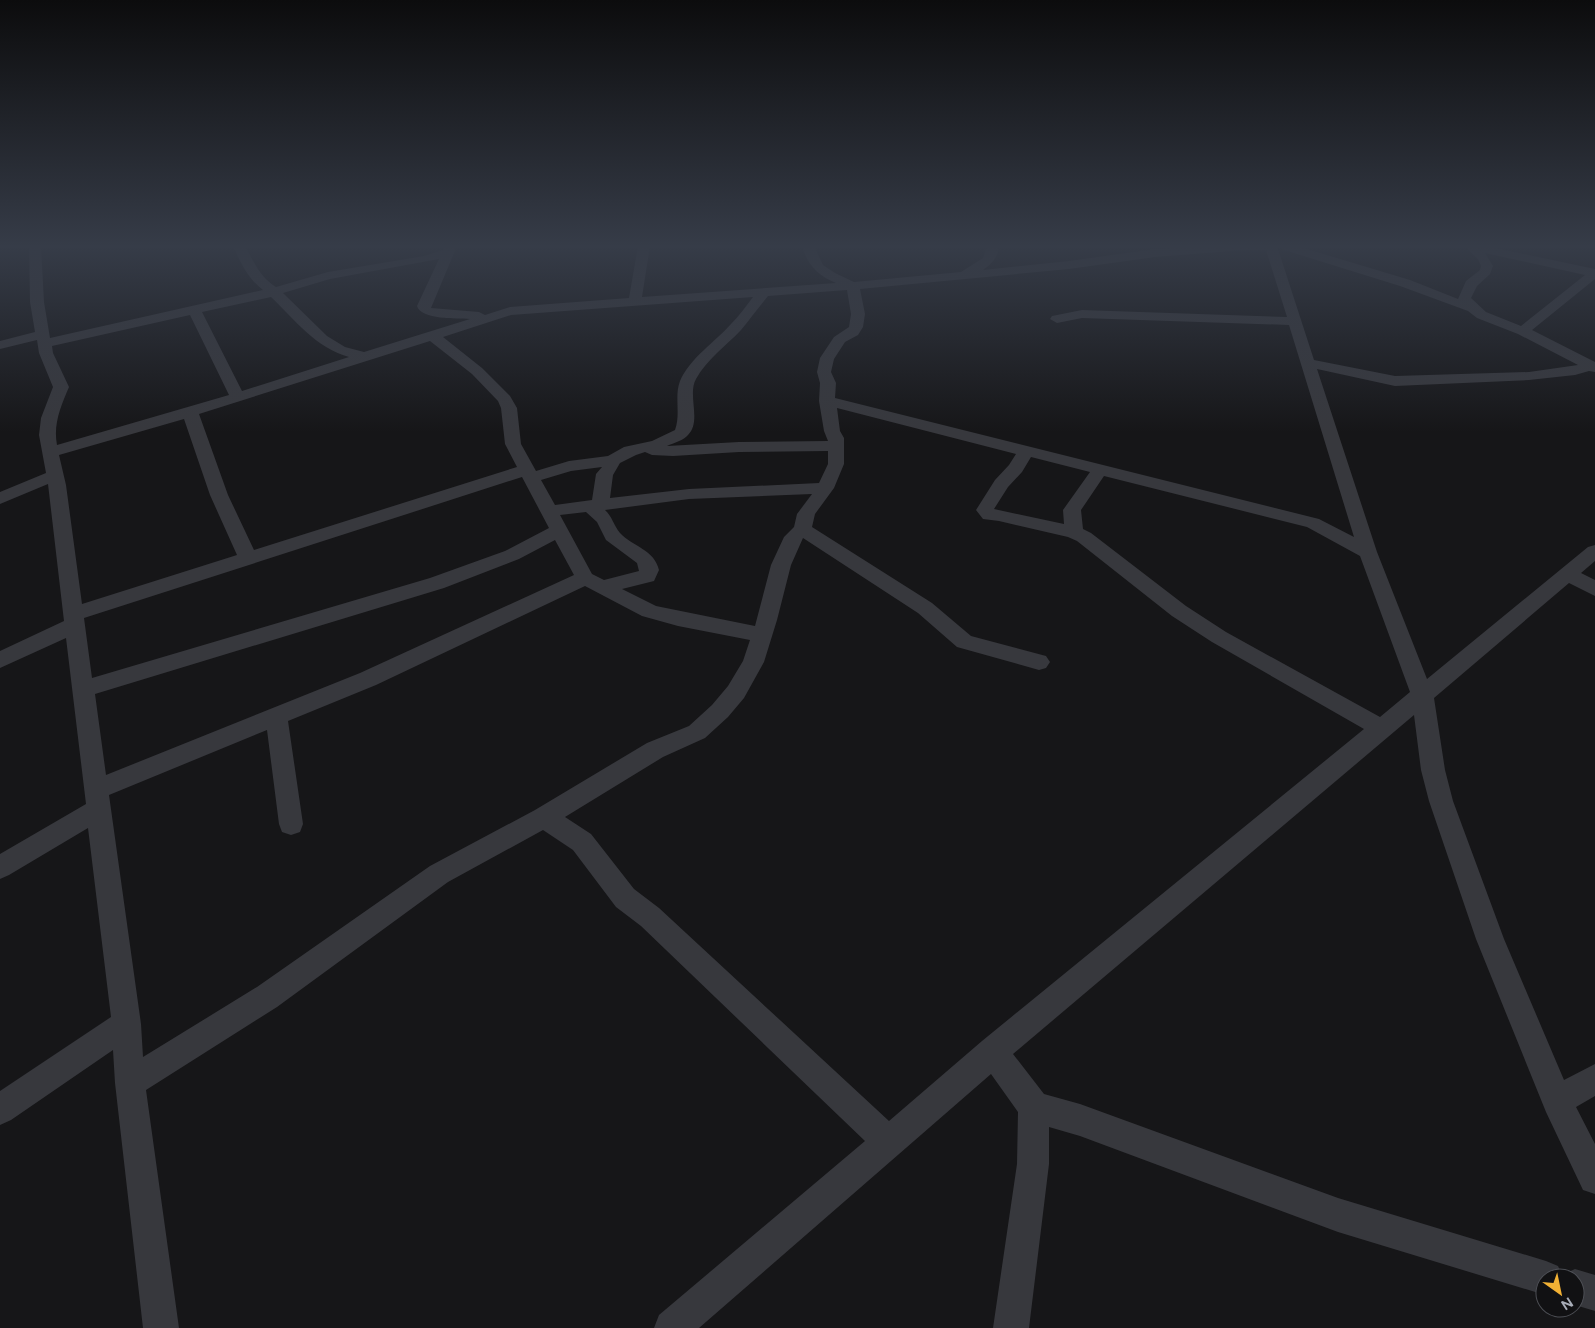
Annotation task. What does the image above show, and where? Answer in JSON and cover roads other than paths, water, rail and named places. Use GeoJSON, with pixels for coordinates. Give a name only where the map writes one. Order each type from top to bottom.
{"type":"FeatureCollection","features":[{"type":"Feature","properties":{"kind":"street"},"geometry":{"type":"LineString","coordinates":[[38,308],[46,354],[60,379],[61,387],[49,418],[47,434],[53,464],[74,620],[126,1024],[130,1083],[161,1328]]}},
{"type":"Feature","properties":{"kind":"street"},"geometry":{"type":"LineString","coordinates":[[0,345],[44,339],[203,308]]}},
{"type":"Feature","properties":{"kind":"street"},"geometry":{"type":"LineString","coordinates":[[291,308],[329,345],[350,354],[365,357]]}},
{"type":"Feature","properties":{"kind":"street"},"geometry":{"type":"LineString","coordinates":[[424,308],[425,310],[438,313],[486,317]]}},
{"type":"Feature","properties":{"kind":"street"},"geometry":{"type":"LineString","coordinates":[[0,499],[53,464],[190,412],[433,336],[486,317],[510,311],[556,308]]}},
{"type":"Feature","properties":{"kind":"street"},"geometry":{"type":"LineString","coordinates":[[0,660],[74,620],[248,558],[528,474],[569,466],[612,461],[630,451],[644,448],[682,433],[686,422],[686,388],[688,380],[703,359],[736,327],[751,308]]}},
{"type":"Feature","properties":{"kind":"street"},"geometry":{"type":"LineString","coordinates":[[130,1083],[267,997],[439,874],[544,816],[655,750],[697,732],[720,711],[736,692],[753,662],[781,566],[794,537],[802,529],[806,514],[825,488],[836,464],[836,446],[827,401],[828,383],[824,372],[826,358],[833,351],[839,340],[853,332],[856,327],[857,308]]}},
{"type":"Feature","properties":{"kind":"street"},"geometry":{"type":"LineString","coordinates":[[1292,308],[1368,552],[1422,694],[1433,770],[1441,801],[1490,939],[1557,1101],[1595,1178]]}},
{"type":"Feature","properties":{"kind":"street"},"geometry":{"type":"LineString","coordinates":[[1470,308],[1524,331],[1593,366]]}},
{"type":"Feature","properties":{"kind":"street"},"geometry":{"type":"LineString","coordinates":[[1524,331],[1552,308]]}},
{"type":"Feature","properties":{"kind":"street"},"geometry":{"type":"LineString","coordinates":[[194,310],[238,397]]}},
{"type":"Feature","properties":{"kind":"street"},"geometry":{"type":"LineString","coordinates":[[1057,319],[1082,314],[1296,322]]}},
{"type":"Feature","properties":{"kind":"street"},"geometry":{"type":"LineString","coordinates":[[433,336],[484,377],[505,399],[509,408],[513,444],[560,530],[594,582],[649,611],[678,619],[762,634]]}},
{"type":"Feature","properties":{"kind":"street"},"geometry":{"type":"LineString","coordinates":[[1310,363],[1395,381],[1530,376],[1575,371],[1593,366]]}},
{"type":"Feature","properties":{"kind":"street"},"geometry":{"type":"LineString","coordinates":[[827,401],[1314,524],[1368,552]]}},
{"type":"Feature","properties":{"kind":"street"},"geometry":{"type":"LineString","coordinates":[[190,412],[219,494],[248,558]]}},
{"type":"Feature","properties":{"kind":"street"},"geometry":{"type":"LineString","coordinates":[[644,448],[673,451],[739,447],[836,446]]}},
{"type":"Feature","properties":{"kind":"street"},"geometry":{"type":"LineString","coordinates":[[1026,451],[1016,468],[1001,484],[985,510],[988,514],[1074,532],[1084,537],[1179,611],[1218,637],[1381,728]]}},
{"type":"Feature","properties":{"kind":"street"},"geometry":{"type":"LineString","coordinates":[[595,506],[605,474],[612,466],[612,461]]}},
{"type":"Feature","properties":{"kind":"street"},"geometry":{"type":"LineString","coordinates":[[1074,532],[1072,510],[1100,470]]}},
{"type":"Feature","properties":{"kind":"street"},"geometry":{"type":"LineString","coordinates":[[551,511],[689,494],[825,488]]}},
{"type":"Feature","properties":{"kind":"street"},"geometry":{"type":"LineString","coordinates":[[0,867],[97,799],[276,716],[368,679],[594,582],[647,576],[650,572],[650,567],[644,558],[612,536],[595,506]]}},
{"type":"Feature","properties":{"kind":"street"},"geometry":{"type":"LineString","coordinates":[[802,529],[897,589],[924,608],[964,642],[1040,662]]}},
{"type":"Feature","properties":{"kind":"street"},"geometry":{"type":"LineString","coordinates":[[83,689],[438,583],[512,555],[560,530]]}},
{"type":"Feature","properties":{"kind":"street"},"geometry":{"type":"LineString","coordinates":[[672,1328],[993,1052],[1595,551]]}},
{"type":"Feature","properties":{"kind":"street"},"geometry":{"type":"LineString","coordinates":[[1568,574],[1595,589]]}},
{"type":"Feature","properties":{"kind":"street"},"geometry":{"type":"LineString","coordinates":[[276,716],[292,824]]}},
{"type":"Feature","properties":{"kind":"street"},"geometry":{"type":"LineString","coordinates":[[544,816],[582,842],[625,898],[650,917],[889,1142]]}},
{"type":"Feature","properties":{"kind":"street"},"geometry":{"type":"LineString","coordinates":[[0,1109],[126,1024]]}},
{"type":"Feature","properties":{"kind":"street"},"geometry":{"type":"LineString","coordinates":[[993,1052],[1034,1107],[1080,1120],[1338,1215],[1535,1275]]}},
{"type":"Feature","properties":{"kind":"street"},"geometry":{"type":"LineString","coordinates":[[1557,1101],[1595,1079]]}},
{"type":"Feature","properties":{"kind":"street"},"geometry":{"type":"LineString","coordinates":[[1011,1328],[1033,1164],[1034,1107]]}}]}
